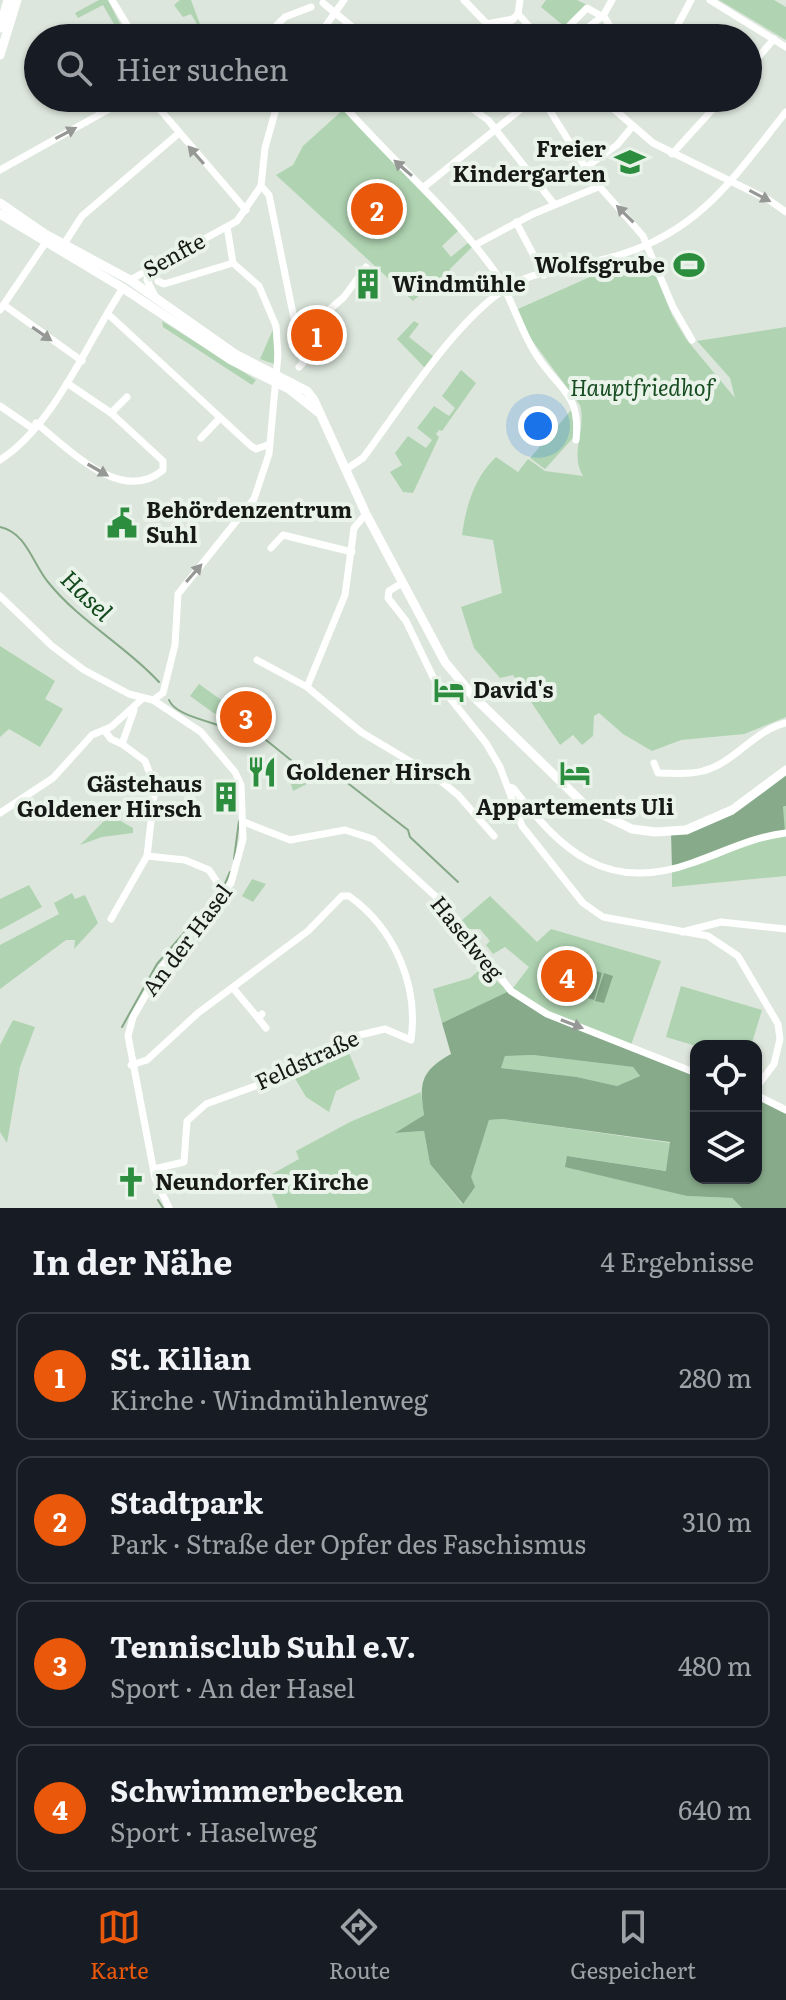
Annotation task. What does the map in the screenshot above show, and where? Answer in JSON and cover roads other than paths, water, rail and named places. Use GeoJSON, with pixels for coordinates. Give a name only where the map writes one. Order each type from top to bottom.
{"type":"FeatureCollection","features":[{"type":"Feature","properties":{"kind":"main road"},"geometry":{"type":"LineString","coordinates":[[0,28],[8,0]]}},
{"type":"Feature","properties":{"kind":"main road"},"geometry":{"type":"LineString","coordinates":[[0,55],[17,0]]}},
{"type":"Feature","properties":{"kind":"main road"},"geometry":{"type":"LineString","coordinates":[[0,203],[127,284],[214,349],[264,371]]}},
{"type":"Feature","properties":{"kind":"main road"},"geometry":{"type":"LineString","coordinates":[[0,214],[46,242],[155,297],[235,354],[290,385],[318,412],[366,514],[445,662],[474,697],[574,797],[608,820],[644,831],[686,830],[732,810],[786,770]]}},
{"type":"Feature","properties":{"kind":"street"},"geometry":{"type":"LineString","coordinates":[[112,0],[127,24]]}},
{"type":"Feature","properties":{"kind":"street"},"geometry":{"type":"LineString","coordinates":[[330,24],[338,16],[344,0]]}},
{"type":"Feature","properties":{"kind":"street"},"geometry":{"type":"LineString","coordinates":[[464,0],[487,24],[516,16]]}},
{"type":"Feature","properties":{"kind":"street"},"geometry":{"type":"LineString","coordinates":[[592,24],[603,16],[612,0]]}},
{"type":"Feature","properties":{"kind":"street"},"geometry":{"type":"LineString","coordinates":[[678,24],[691,0]]}},
{"type":"Feature","properties":{"kind":"street"},"geometry":{"type":"LineString","coordinates":[[710,0],[749,24]]}},
{"type":"Feature","properties":{"kind":"street"},"geometry":{"type":"LineString","coordinates":[[508,24],[516,16],[519,1]]}},
{"type":"Feature","properties":{"kind":"street"},"geometry":{"type":"LineString","coordinates":[[278,24],[285,17],[320,4],[348,24]]}},
{"type":"Feature","properties":{"kind":"street"},"geometry":{"type":"LineString","coordinates":[[571,24],[587,8],[603,16],[608,24]]}},
{"type":"Feature","properties":{"kind":"street"},"geometry":{"type":"LineString","coordinates":[[516,16],[525,24]]}},
{"type":"Feature","properties":{"kind":"street"},"geometry":{"type":"LineString","coordinates":[[762,32],[786,47]]}},
{"type":"Feature","properties":{"kind":"street"},"geometry":{"type":"LineString","coordinates":[[762,53],[774,39]]}},
{"type":"Feature","properties":{"kind":"street"},"geometry":{"type":"LineString","coordinates":[[0,170],[104,112]]}},
{"type":"Feature","properties":{"kind":"street"},"geometry":{"type":"LineString","coordinates":[[161,112],[246,210]]}},
{"type":"Feature","properties":{"kind":"street"},"geometry":{"type":"LineString","coordinates":[[275,112],[265,148],[261,186],[269,195],[303,363],[299,367]]}},
{"type":"Feature","properties":{"kind":"street"},"geometry":{"type":"LineString","coordinates":[[350,112],[389,156],[424,187],[475,245],[505,289],[538,358],[574,400],[578,411],[576,440]]}},
{"type":"Feature","properties":{"kind":"street"},"geometry":{"type":"LineString","coordinates":[[479,112],[554,204]]}},
{"type":"Feature","properties":{"kind":"street"},"geometry":{"type":"LineString","coordinates":[[424,187],[518,112]]}},
{"type":"Feature","properties":{"kind":"street"},"geometry":{"type":"LineString","coordinates":[[550,112],[598,187],[634,221],[648,244],[673,307],[692,340]]}},
{"type":"Feature","properties":{"kind":"street"},"geometry":{"type":"LineString","coordinates":[[616,112],[672,154],[734,182],[786,212]]}},
{"type":"Feature","properties":{"kind":"street"},"geometry":{"type":"LineString","coordinates":[[672,154],[710,112]]}},
{"type":"Feature","properties":{"kind":"street"},"geometry":{"type":"LineString","coordinates":[[345,470],[363,458],[453,340],[505,289],[542,272],[648,244],[706,207],[734,182],[747,158],[786,112]]}},
{"type":"Feature","properties":{"kind":"street"},"geometry":{"type":"LineString","coordinates":[[585,168],[617,145],[632,127]]}},
{"type":"Feature","properties":{"kind":"street"},"geometry":{"type":"LineString","coordinates":[[64,244],[82,216],[178,134]]}},
{"type":"Feature","properties":{"kind":"street","name":"Senfte"},"geometry":{"type":"LineString","coordinates":[[127,284],[148,269],[227,227],[246,210],[261,186]]}},
{"type":"Feature","properties":{"kind":"street"},"geometry":{"type":"LineString","coordinates":[[475,245],[554,204],[598,187]]}},
{"type":"Feature","properties":{"kind":"street"},"geometry":{"type":"LineString","coordinates":[[516,222],[542,272]]}},
{"type":"Feature","properties":{"kind":"street","name":"Senfte"},"geometry":{"type":"LineString","coordinates":[[227,227],[233,263]]}},
{"type":"Feature","properties":{"kind":"street"},"geometry":{"type":"LineString","coordinates":[[46,242],[2,308],[82,361]]}},
{"type":"Feature","properties":{"kind":"street"},"geometry":{"type":"LineString","coordinates":[[153,700],[163,693],[175,645],[178,594],[254,499],[267,466],[278,339],[259,286],[233,263],[164,284],[158,281]]}},
{"type":"Feature","properties":{"kind":"street"},"geometry":{"type":"LineString","coordinates":[[298,337],[344,297],[366,267]]}},
{"type":"Feature","properties":{"kind":"street"},"geometry":{"type":"LineString","coordinates":[[148,269],[147,280],[155,297]]}},
{"type":"Feature","properties":{"kind":"street"},"geometry":{"type":"LineString","coordinates":[[0,460],[34,426],[67,383],[127,284]]}},
{"type":"Feature","properties":{"kind":"street"},"geometry":{"type":"LineString","coordinates":[[108,314],[256,449],[268,445]]}},
{"type":"Feature","properties":{"kind":"street"},"geometry":{"type":"LineString","coordinates":[[0,406],[108,477],[131,479],[155,476],[163,470],[163,461],[111,413],[67,383]]}},
{"type":"Feature","properties":{"kind":"street"},"geometry":{"type":"LineString","coordinates":[[111,413],[127,397]]}},
{"type":"Feature","properties":{"kind":"street"},"geometry":{"type":"LineString","coordinates":[[201,438],[220,418]]}},
{"type":"Feature","properties":{"kind":"street"},"geometry":{"type":"LineString","coordinates":[[307,687],[345,595],[354,528],[366,514]]}},
{"type":"Feature","properties":{"kind":"street"},"geometry":{"type":"LineString","coordinates":[[271,548],[283,535],[352,552]]}},
{"type":"Feature","properties":{"kind":"street"},"geometry":{"type":"LineString","coordinates":[[402,583],[389,591],[388,598],[406,621],[435,681],[486,743],[508,787],[522,826],[592,912],[626,923],[708,936],[733,951],[778,1024],[779,1052],[762,1079]]}},
{"type":"Feature","properties":{"kind":"street","name":"An der Hasel"},"geometry":{"type":"LineString","coordinates":[[0,596],[52,646],[84,670],[142,699],[153,700],[201,732],[230,765],[241,785],[244,822],[237,869],[225,894],[162,967],[137,1009],[128,1036],[131,1065],[154,1169],[169,1208]]}},
{"type":"Feature","properties":{"kind":"street"},"geometry":{"type":"LineString","coordinates":[[257,660],[307,687],[361,732],[436,777],[458,795],[494,836]]}},
{"type":"Feature","properties":{"kind":"street"},"geometry":{"type":"LineString","coordinates":[[122,744],[134,710],[142,699]]}},
{"type":"Feature","properties":{"kind":"street"},"geometry":{"type":"LineString","coordinates":[[0,813],[53,778],[92,735],[134,710]]}},
{"type":"Feature","properties":{"kind":"street"},"geometry":{"type":"LineString","coordinates":[[654,763],[658,773],[705,771],[720,765],[768,729],[786,723]]}},
{"type":"Feature","properties":{"kind":"street"},"geometry":{"type":"LineString","coordinates":[[104,730],[111,739],[145,761],[154,780],[147,856],[111,919]]}},
{"type":"Feature","properties":{"kind":"street"},"geometry":{"type":"LineString","coordinates":[[508,787],[513,788],[572,854],[599,866],[624,871],[672,869],[744,842],[786,833]]}},
{"type":"Feature","properties":{"kind":"street","name":"Haselweg"},"geometry":{"type":"LineString","coordinates":[[244,822],[290,840],[345,830],[373,839],[446,906],[506,986],[547,1014],[690,1071]]}},
{"type":"Feature","properties":{"kind":"street"},"geometry":{"type":"LineString","coordinates":[[147,856],[185,860],[209,870],[225,894]]}},
{"type":"Feature","properties":{"kind":"street","name":"Feldstraße"},"geometry":{"type":"LineString","coordinates":[[154,1169],[184,1162],[187,1121],[206,1104],[261,1084],[343,1039],[385,1029],[411,1040],[413,1016],[399,955],[370,915],[349,896],[336,900],[308,931],[233,988]]}},
{"type":"Feature","properties":{"kind":"street"},"geometry":{"type":"LineString","coordinates":[[682,932],[721,922],[786,929]]}},
{"type":"Feature","properties":{"kind":"street"},"geometry":{"type":"LineString","coordinates":[[131,1065],[147,1060],[192,1019],[233,988],[260,1016],[266,1028]]}},
{"type":"Feature","properties":{"kind":"street"},"geometry":{"type":"LineString","coordinates":[[762,1098],[786,1110]]}},
{"type":"Feature","properties":{"kind":"waterway","name":"Hasel"},"geometry":{"type":"LineString","coordinates":[[0,527],[9,530],[23,542],[43,575],[61,596],[159,682]]}},
{"type":"Feature","properties":{"kind":"waterway","name":"Hasel"},"geometry":{"type":"LineString","coordinates":[[169,700],[182,712],[230,729],[252,741]]}},
{"type":"Feature","properties":{"kind":"waterway","name":"Hasel"},"geometry":{"type":"LineString","coordinates":[[266,740],[292,761]]}},
{"type":"Feature","properties":{"kind":"waterway","name":"Hasel"},"geometry":{"type":"LineString","coordinates":[[295,763],[341,779]]}},
{"type":"Feature","properties":{"kind":"waterway","name":"Hasel"},"geometry":{"type":"LineString","coordinates":[[345,781],[408,830],[410,837],[458,882]]}},
{"type":"Feature","properties":{"kind":"waterway"},"geometry":{"type":"LineString","coordinates":[[234,859],[239,821]]}},
{"type":"Feature","properties":{"kind":"waterway"},"geometry":{"type":"LineString","coordinates":[[224,886],[230,872]]}},
{"type":"Feature","properties":{"kind":"waterway"},"geometry":{"type":"LineString","coordinates":[[122,1027],[157,964],[203,911]]}},
{"type":"Feature","properties":{"kind":"waterway"},"geometry":{"type":"LineString","coordinates":[[158,1200],[163,1208]]}},
{"type":"Feature","properties":{"kind":"place","name":"Freier Kindergarten"},"geometry":{"type":"Point","coordinates":[630,162]}},
{"type":"Feature","properties":{"kind":"place","name":"Stadtpark"},"geometry":{"type":"Point","coordinates":[377,209]}},
{"type":"Feature","properties":{"kind":"place","name":"Wolfsgrube"},"geometry":{"type":"Point","coordinates":[689,265]}},
{"type":"Feature","properties":{"kind":"place","name":"Windmühle"},"geometry":{"type":"Point","coordinates":[368,284]}},
{"type":"Feature","properties":{"kind":"place","name":"St. Kilian"},"geometry":{"type":"Point","coordinates":[317,335]}},
{"type":"Feature","properties":{"kind":"place","name":"Behördenzentrum Suhl"},"geometry":{"type":"Point","coordinates":[122,523]}},
{"type":"Feature","properties":{"kind":"place","name":"David's"},"geometry":{"type":"Point","coordinates":[449,690]}},
{"type":"Feature","properties":{"kind":"place","name":"Tennisclub Suhl e.V."},"geometry":{"type":"Point","coordinates":[246,717]}},
{"type":"Feature","properties":{"kind":"place","name":"Goldener Hirsch"},"geometry":{"type":"Point","coordinates":[262,772]}},
{"type":"Feature","properties":{"kind":"place","name":"Appartements Uli"},"geometry":{"type":"Point","coordinates":[575,773]}},
{"type":"Feature","properties":{"kind":"place","name":"Gästehaus Goldener Hirsch"},"geometry":{"type":"Point","coordinates":[226,797]}},
{"type":"Feature","properties":{"kind":"place","name":"Schwimmerbecken"},"geometry":{"type":"Point","coordinates":[567,976]}},
{"type":"Feature","properties":{"kind":"place","name":"Neundorfer Kirche"},"geometry":{"type":"Point","coordinates":[131,1182]}},
{"type":"Feature","properties":{"kind":"park label","name":"Hauptfriedhof"},"geometry":{"type":"Point","coordinates":[642,388]}}]}
